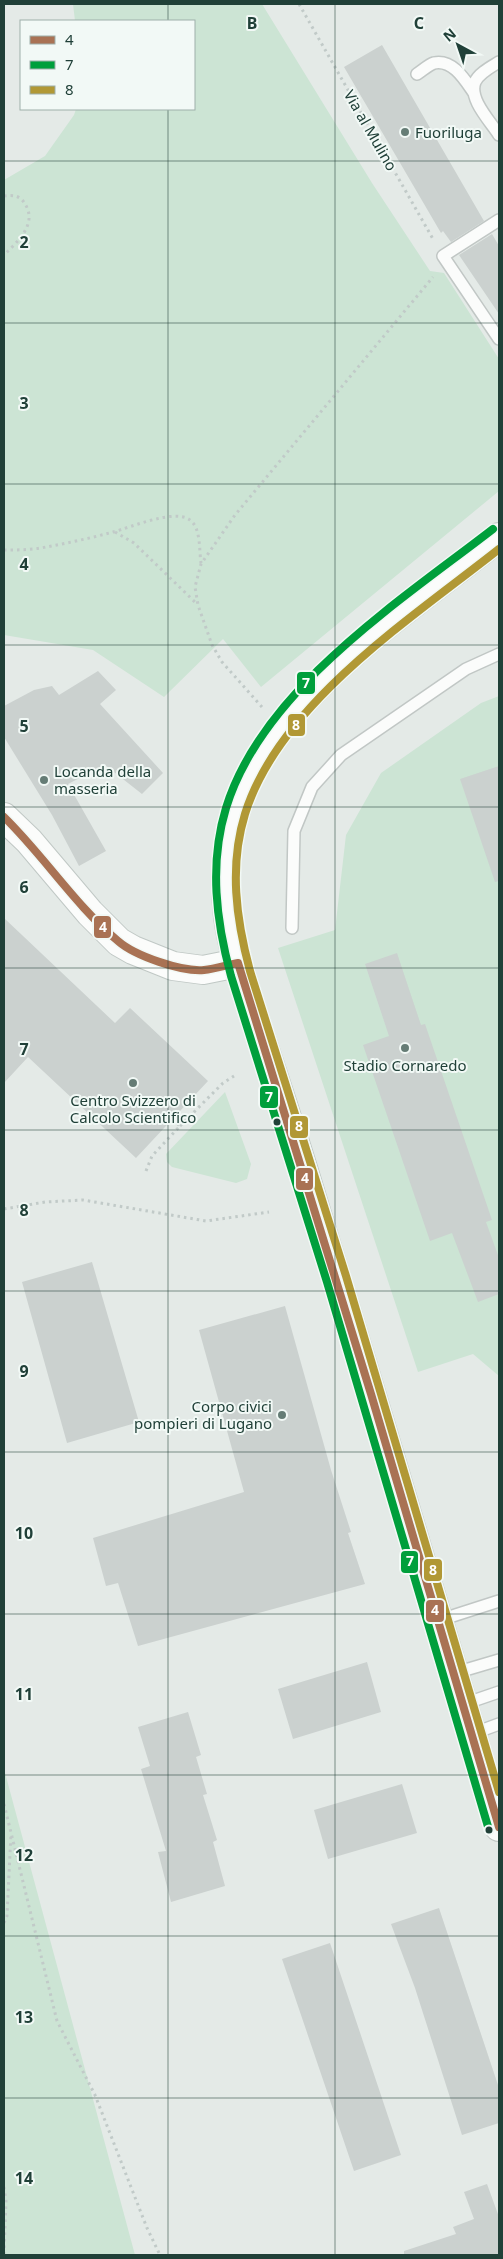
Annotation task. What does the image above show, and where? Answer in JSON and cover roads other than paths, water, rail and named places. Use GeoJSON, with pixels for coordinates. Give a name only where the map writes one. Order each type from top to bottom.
{"type":"FeatureCollection","features":[{"type":"Feature","properties":{"kind":"main road"},"geometry":{"type":"LineString","coordinates":[[499,537],[370,639],[315,688],[281,726],[251,774],[234,819],[229,840],[224,881],[228,918],[238,963],[440,1620],[499,1827]]}},
{"type":"Feature","properties":{"kind":"main road"},"geometry":{"type":"LineString","coordinates":[[4,817],[29,841],[90,913],[119,942],[139,953],[173,966],[203,970],[238,963]]}},
{"type":"Feature","properties":{"kind":"lane"},"geometry":{"type":"LineString","coordinates":[[474,93],[475,83],[482,73],[499,62]]}},
{"type":"Feature","properties":{"kind":"lane"},"geometry":{"type":"LineString","coordinates":[[416,74],[432,63],[442,63],[454,68],[474,93],[499,135]]}},
{"type":"Feature","properties":{"kind":"lane"},"geometry":{"type":"LineString","coordinates":[[499,220],[445,259],[499,339]]}},
{"type":"Feature","properties":{"kind":"lane"},"geometry":{"type":"LineString","coordinates":[[292,928],[294,831],[312,788],[341,755],[466,669],[499,654]]}},
{"type":"Feature","properties":{"kind":"lane"},"geometry":{"type":"LineString","coordinates":[[440,1620],[499,1601]]}},
{"type":"Feature","properties":{"kind":"lane"},"geometry":{"type":"LineString","coordinates":[[455,1673],[499,1660]]}},
{"type":"Feature","properties":{"kind":"lane"},"geometry":{"type":"LineString","coordinates":[[464,1704],[499,1692]]}},
{"type":"Feature","properties":{"kind":"lane"},"geometry":{"type":"LineString","coordinates":[[472,1734],[499,1724]]}},
{"type":"Feature","properties":{"kind":"place","name":"Fuoriluga"},"geometry":{"type":"Point","coordinates":[405,132]}},
{"type":"Feature","properties":{"kind":"place","name":"Locanda della masseria"},"geometry":{"type":"Point","coordinates":[44,780]}},
{"type":"Feature","properties":{"kind":"place","name":"Stadio Cornaredo"},"geometry":{"type":"Point","coordinates":[405,1048]}},
{"type":"Feature","properties":{"kind":"place","name":"Centro Svizzero di Calcolo Scientifico"},"geometry":{"type":"Point","coordinates":[133,1083]}},
{"type":"Feature","properties":{"kind":"place","name":"Corpo civici pompieri di Lugano"},"geometry":{"type":"Point","coordinates":[282,1415]}}]}
